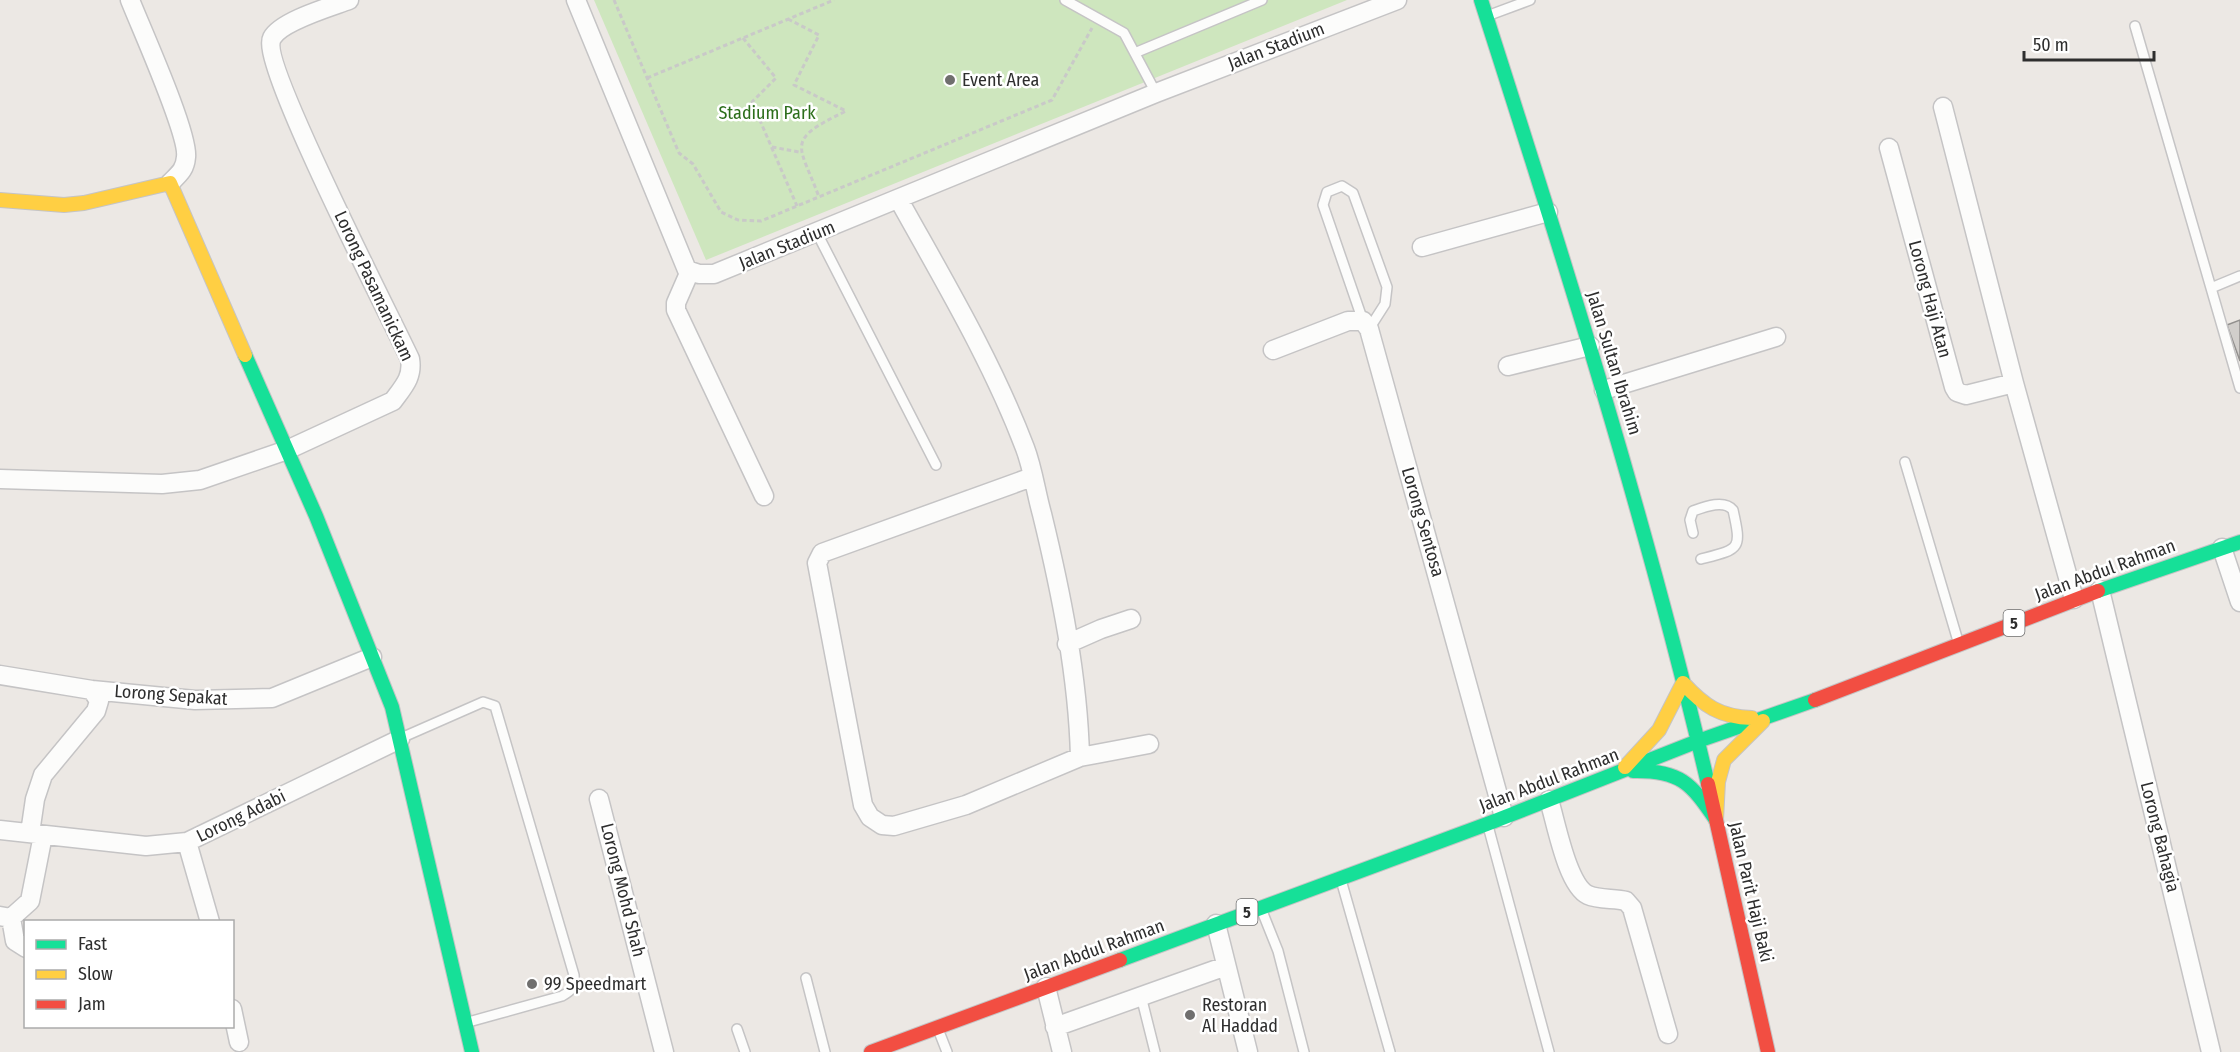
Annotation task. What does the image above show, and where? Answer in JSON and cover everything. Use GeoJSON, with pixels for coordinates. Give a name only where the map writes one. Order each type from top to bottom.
{"type":"FeatureCollection","features":[{"type":"Feature","properties":{"kind":"street"},"geometry":{"type":"LineString","coordinates":[[0,200],[64,205],[84,203],[162,184],[183,171],[187,154],[178,122],[130,0]]}},
{"type":"Feature","properties":{"kind":"street","name":"Lorong Pasamanickam"},"geometry":{"type":"LineString","coordinates":[[0,479],[162,484],[200,480],[287,450],[393,401],[412,373],[410,358],[285,97],[269,49],[272,38],[280,28],[349,0]]}},
{"type":"Feature","properties":{"kind":"street"},"geometry":{"type":"LineString","coordinates":[[576,0],[687,270],[690,271],[676,303],[676,310],[764,496]]}},
{"type":"Feature","properties":{"kind":"street","name":"Jalan Stadium"},"geometry":{"type":"LineString","coordinates":[[690,271],[699,274],[714,274],[1156,93],[1397,0]]}},
{"type":"Feature","properties":{"kind":"street","name":"Jalan Sultan Ibrahim"},"geometry":{"type":"LineString","coordinates":[[1481,0],[1604,390],[1698,741]]}},
{"type":"Feature","properties":{"kind":"street"},"geometry":{"type":"LineString","coordinates":[[1943,107],[2014,383],[2074,599]]}},
{"type":"Feature","properties":{"kind":"street","name":"Lorong Haji Atan"},"geometry":{"type":"LineString","coordinates":[[1888,148],[1954,387],[1957,392],[1966,394],[2014,383]]}},
{"type":"Feature","properties":{"kind":"street"},"geometry":{"type":"LineString","coordinates":[[162,184],[287,450],[392,707],[472,1052]]}},
{"type":"Feature","properties":{"kind":"street"},"geometry":{"type":"LineString","coordinates":[[899,200],[971,331],[1006,403],[1026,451],[1052,556],[1080,730],[1080,757]]}},
{"type":"Feature","properties":{"kind":"street"},"geometry":{"type":"LineString","coordinates":[[1422,247],[1548,212]]}},
{"type":"Feature","properties":{"kind":"street"},"geometry":{"type":"LineString","coordinates":[[1274,350],[1348,321],[1366,325]]}},
{"type":"Feature","properties":{"kind":"street","name":"Lorong Sentosa"},"geometry":{"type":"LineString","coordinates":[[1366,325],[1504,817]]}},
{"type":"Feature","properties":{"kind":"street"},"geometry":{"type":"LineString","coordinates":[[1604,390],[1776,336]]}},
{"type":"Feature","properties":{"kind":"street"},"geometry":{"type":"LineString","coordinates":[[1508,366],[1590,346]]}},
{"type":"Feature","properties":{"kind":"street"},"geometry":{"type":"LineString","coordinates":[[1032,477],[822,553],[818,563],[863,805],[870,817],[882,825],[894,826],[966,805],[1080,757],[1149,744]]}},
{"type":"Feature","properties":{"kind":"street","name":"Jalan Abdul Rahman"},"geometry":{"type":"LineString","coordinates":[[871,1052],[1487,824],[1698,741],[1767,718],[2074,599],[2101,596],[2240,542]]}},
{"type":"Feature","properties":{"kind":"street"},"geometry":{"type":"LineString","coordinates":[[2222,548],[2240,600]]}},
{"type":"Feature","properties":{"kind":"street","name":"Lorong Bahagia"},"geometry":{"type":"LineString","coordinates":[[2101,596],[2211,1052]]}},
{"type":"Feature","properties":{"kind":"street"},"geometry":{"type":"LineString","coordinates":[[1067,644],[1101,629],[1131,620]]}},
{"type":"Feature","properties":{"kind":"street","name":"Lorong Sepakat"},"geometry":{"type":"LineString","coordinates":[[0,675],[92,690],[195,700],[272,698],[372,657]]}},
{"type":"Feature","properties":{"kind":"street"},"geometry":{"type":"LineString","coordinates":[[1622,771],[1659,730],[1683,682],[1712,712],[1722,717],[1767,718]]}},
{"type":"Feature","properties":{"kind":"street"},"geometry":{"type":"LineString","coordinates":[[24,947],[15,941],[5,917],[30,901],[36,834],[35,799],[44,774],[96,711],[99,701],[92,690]]}},
{"type":"Feature","properties":{"kind":"street"},"geometry":{"type":"LineString","coordinates":[[1716,820],[1718,782],[1724,760],[1767,718]]}},
{"type":"Feature","properties":{"kind":"street","name":"Lorong Adabi"},"geometry":{"type":"LineString","coordinates":[[0,830],[146,846],[187,842],[400,739]]}},
{"type":"Feature","properties":{"kind":"street","name":"Jalan Parit Haji Baki"},"geometry":{"type":"LineString","coordinates":[[1698,741],[1768,1052]]}},
{"type":"Feature","properties":{"kind":"street"},"geometry":{"type":"LineString","coordinates":[[1622,771],[1666,772],[1675,776],[1696,791],[1716,820]]}},
{"type":"Feature","properties":{"kind":"street","name":"Lorong Mohd Shah"},"geometry":{"type":"LineString","coordinates":[[599,799],[664,1052]]}},
{"type":"Feature","properties":{"kind":"street"},"geometry":{"type":"LineString","coordinates":[[1549,800],[1571,875],[1581,889],[1589,896],[1626,901],[1632,908],[1668,1034]]}},
{"type":"Feature","properties":{"kind":"street"},"geometry":{"type":"LineString","coordinates":[[187,842],[210,920]]}},
{"type":"Feature","properties":{"kind":"street"},"geometry":{"type":"LineString","coordinates":[[1216,924],[1248,1052]]}},
{"type":"Feature","properties":{"kind":"street"},"geometry":{"type":"LineString","coordinates":[[1055,1027],[1226,966]]}},
{"type":"Feature","properties":{"kind":"street"},"geometry":{"type":"LineString","coordinates":[[1046,987],[1062,1052]]}},
{"type":"Feature","properties":{"kind":"street"},"geometry":{"type":"LineString","coordinates":[[234,1018],[239,1042]]}},
{"type":"Feature","properties":{"kind":"lane"},"geometry":{"type":"LineString","coordinates":[[1065,0],[1124,33],[1137,52],[1156,93]]}},
{"type":"Feature","properties":{"kind":"lane"},"geometry":{"type":"LineString","coordinates":[[1137,52],[1262,0]]}},
{"type":"Feature","properties":{"kind":"lane"},"geometry":{"type":"LineString","coordinates":[[1486,16],[1530,0]]}},
{"type":"Feature","properties":{"kind":"lane"},"geometry":{"type":"LineString","coordinates":[[2135,26],[2240,388]]}},
{"type":"Feature","properties":{"kind":"lane"},"geometry":{"type":"LineString","coordinates":[[1342,186],[1353,193],[1387,287],[1385,304],[1366,325],[1323,206],[1327,192],[1342,186]]}},
{"type":"Feature","properties":{"kind":"lane"},"geometry":{"type":"LineString","coordinates":[[817,233],[936,465]]}},
{"type":"Feature","properties":{"kind":"lane"},"geometry":{"type":"LineString","coordinates":[[2211,288],[2240,276]]}},
{"type":"Feature","properties":{"kind":"lane"},"geometry":{"type":"LineString","coordinates":[[1905,462],[1959,644]]}},
{"type":"Feature","properties":{"kind":"lane"},"geometry":{"type":"LineString","coordinates":[[1693,533],[1690,520],[1693,511],[1705,506],[1725,505],[1733,510],[1739,538],[1738,546],[1732,551],[1701,559]]}},
{"type":"Feature","properties":{"kind":"lane"},"geometry":{"type":"LineString","coordinates":[[400,739],[483,702],[495,706],[573,975],[572,990],[562,996],[465,1023]]}},
{"type":"Feature","properties":{"kind":"lane"},"geometry":{"type":"LineString","coordinates":[[1487,824],[1549,1052]]}},
{"type":"Feature","properties":{"kind":"lane"},"geometry":{"type":"LineString","coordinates":[[1341,878],[1390,1052]]}},
{"type":"Feature","properties":{"kind":"lane"},"geometry":{"type":"LineString","coordinates":[[1261,907],[1278,951],[1304,1052]]}},
{"type":"Feature","properties":{"kind":"lane"},"geometry":{"type":"LineString","coordinates":[[806,978],[825,1052]]}},
{"type":"Feature","properties":{"kind":"lane"},"geometry":{"type":"LineString","coordinates":[[1141,996],[1155,1052]]}},
{"type":"Feature","properties":{"kind":"lane"},"geometry":{"type":"LineString","coordinates":[[937,1027],[947,1052]]}},
{"type":"Feature","properties":{"kind":"lane"},"geometry":{"type":"LineString","coordinates":[[737,1029],[745,1052]]}},
{"type":"Feature","properties":{"kind":"path"},"geometry":{"type":"LineString","coordinates":[[614,0],[679,153],[693,164],[721,212],[738,220],[761,221],[1052,100],[1099,18]]}},
{"type":"Feature","properties":{"kind":"path"},"geometry":{"type":"LineString","coordinates":[[647,78],[834,0]]}},
{"type":"Feature","properties":{"kind":"path"},"geometry":{"type":"LineString","coordinates":[[788,19],[819,35],[794,85],[846,111],[814,126],[805,136],[800,153],[819,197]]}},
{"type":"Feature","properties":{"kind":"path"},"geometry":{"type":"LineString","coordinates":[[743,38],[776,78],[752,102],[797,206]]}},
{"type":"Feature","properties":{"kind":"path"},"geometry":{"type":"LineString","coordinates":[[772,147],[800,153]]}},
{"type":"Feature","properties":{"kind":"green space","name":"Stadium Park"},"geometry":{"type":"Polygon","coordinates":[[[594,0],[1347,0],[706,260],[594,0]]]}},
{"type":"Feature","properties":{"kind":"building"},"geometry":{"type":"Polygon","coordinates":[[[2240,320],[2240,361],[2227,325],[2240,320]]]}},
{"type":"Feature","properties":{"kind":"traffic: fast"},"geometry":{"type":"LineString","coordinates":[[1481,0],[1543,194],[1631,487],[1708,784]]}},
{"type":"Feature","properties":{"kind":"traffic: fast"},"geometry":{"type":"LineString","coordinates":[[245,355],[316,516],[392,707],[472,1052]]}},
{"type":"Feature","properties":{"kind":"traffic: fast"},"geometry":{"type":"LineString","coordinates":[[2098,591],[2240,542]]}},
{"type":"Feature","properties":{"kind":"traffic: fast"},"geometry":{"type":"LineString","coordinates":[[1120,960],[1487,824],[1698,741],[1815,700]]}},
{"type":"Feature","properties":{"kind":"traffic: fast"},"geometry":{"type":"LineString","coordinates":[[1633,771],[1662,773],[1683,781],[1699,797],[1716,820]]}},
{"type":"Feature","properties":{"kind":"traffic: slow"},"geometry":{"type":"LineString","coordinates":[[0,200],[64,205],[84,203],[170,183],[245,355]]}},
{"type":"Feature","properties":{"kind":"traffic: slow"},"geometry":{"type":"LineString","coordinates":[[1625,767],[1659,730],[1683,683],[1713,709],[1722,713],[1752,718]]}},
{"type":"Feature","properties":{"kind":"traffic: slow"},"geometry":{"type":"LineString","coordinates":[[1716,820],[1718,782],[1724,760],[1763,721]]}},
{"type":"Feature","properties":{"kind":"traffic: jam"},"geometry":{"type":"LineString","coordinates":[[1815,700],[2098,591]]}},
{"type":"Feature","properties":{"kind":"traffic: jam"},"geometry":{"type":"LineString","coordinates":[[1708,784],[1768,1052]]}},
{"type":"Feature","properties":{"kind":"traffic: jam"},"geometry":{"type":"LineString","coordinates":[[871,1052],[1120,960]]}},
{"type":"Feature","properties":{"kind":"place","name":"Event Area"},"geometry":{"type":"Point","coordinates":[950,80]}},
{"type":"Feature","properties":{"kind":"place","name":"99 Speedmart"},"geometry":{"type":"Point","coordinates":[532,984]}},
{"type":"Feature","properties":{"kind":"place","name":"Restoran Al Haddad"},"geometry":{"type":"Point","coordinates":[1190,1015]}}]}
